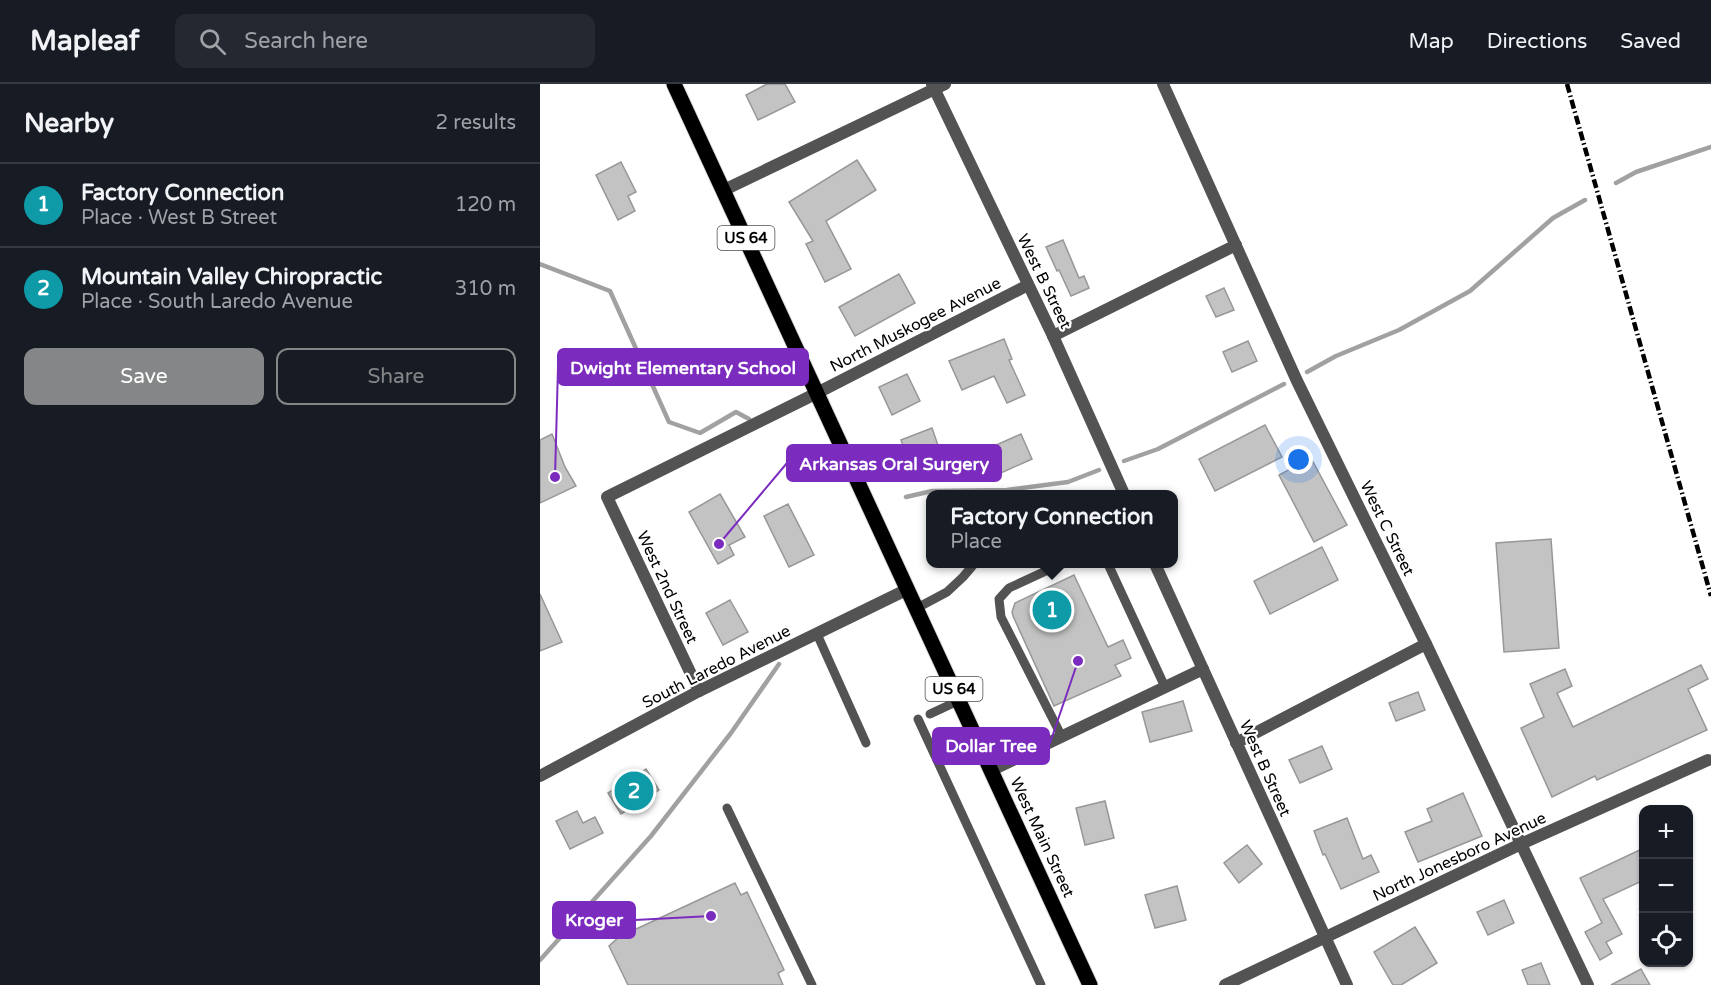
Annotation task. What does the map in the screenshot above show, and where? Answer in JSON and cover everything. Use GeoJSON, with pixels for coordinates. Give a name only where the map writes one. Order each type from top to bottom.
{"type":"FeatureCollection","features":[{"type":"Feature","properties":{"kind":"main road","name":"West Main Street"},"geometry":{"type":"LineString","coordinates":[[675,84],[1090,985]]}},
{"type":"Feature","properties":{"kind":"street","name":"West C Street"},"geometry":{"type":"LineString","coordinates":[[1163,84],[1297,381],[1426,644],[1588,985]]}},
{"type":"Feature","properties":{"kind":"street"},"geometry":{"type":"LineString","coordinates":[[724,190],[937,86]]}},
{"type":"Feature","properties":{"kind":"street","name":"West B Street"},"geometry":{"type":"LineString","coordinates":[[937,86],[1122,490]]}},
{"type":"Feature","properties":{"kind":"street"},"geometry":{"type":"LineString","coordinates":[[1053,336],[1236,245]]}},
{"type":"Feature","properties":{"kind":"street","name":"North Muskogee Avenue"},"geometry":{"type":"LineString","coordinates":[[607,497],[1028,285]]}},
{"type":"Feature","properties":{"kind":"street","name":"West 2nd Street"},"geometry":{"type":"LineString","coordinates":[[607,497],[699,692]]}},
{"type":"Feature","properties":{"kind":"street","name":"West B Street"},"geometry":{"type":"LineString","coordinates":[[1157,568],[1347,985]]}},
{"type":"Feature","properties":{"kind":"street","name":"South Laredo Avenue"},"geometry":{"type":"LineString","coordinates":[[540,776],[699,692],[908,589]]}},
{"type":"Feature","properties":{"kind":"street"},"geometry":{"type":"LineString","coordinates":[[1236,743],[1426,644]]}},
{"type":"Feature","properties":{"kind":"street"},"geometry":{"type":"LineString","coordinates":[[992,770],[1203,669]]}},
{"type":"Feature","properties":{"kind":"street","name":"North Jonesboro Avenue"},"geometry":{"type":"LineString","coordinates":[[1225,985],[1521,844],[1708,760]]}},
{"type":"Feature","properties":{"kind":"lane"},"geometry":{"type":"LineString","coordinates":[[917,608],[947,592],[971,568]]}},
{"type":"Feature","properties":{"kind":"lane"},"geometry":{"type":"LineString","coordinates":[[1052,568],[1009,588],[999,599],[1001,617],[1062,737]]}},
{"type":"Feature","properties":{"kind":"lane"},"geometry":{"type":"LineString","coordinates":[[1110,568],[1166,687]]}},
{"type":"Feature","properties":{"kind":"lane"},"geometry":{"type":"LineString","coordinates":[[817,634],[866,743]]}},
{"type":"Feature","properties":{"kind":"lane"},"geometry":{"type":"LineString","coordinates":[[930,714],[960,700]]}},
{"type":"Feature","properties":{"kind":"lane"},"geometry":{"type":"LineString","coordinates":[[918,719],[1040,982],[1029,985]]}},
{"type":"Feature","properties":{"kind":"lane"},"geometry":{"type":"LineString","coordinates":[[727,807],[812,985]]}},
{"type":"Feature","properties":{"kind":"building"},"geometry":{"type":"Polygon","coordinates":[[[767,84],[785,84],[795,102],[758,120],[746,95],[767,84]]]}},
{"type":"Feature","properties":{"kind":"building"},"geometry":{"type":"Polygon","coordinates":[[[857,160],[876,190],[826,221],[851,269],[825,282],[806,244],[813,241],[789,202],[857,160]]]}},
{"type":"Feature","properties":{"kind":"building"},"geometry":{"type":"Polygon","coordinates":[[[621,162],[636,192],[628,196],[635,211],[618,220],[596,175],[621,162]]]}},
{"type":"Feature","properties":{"kind":"building"},"geometry":{"type":"Polygon","coordinates":[[[1063,240],[1079,278],[1084,276],[1089,288],[1071,296],[1046,247],[1063,240]]]}},
{"type":"Feature","properties":{"kind":"building"},"geometry":{"type":"Polygon","coordinates":[[[899,274],[915,303],[855,336],[839,307],[899,274]]]}},
{"type":"Feature","properties":{"kind":"building"},"geometry":{"type":"Polygon","coordinates":[[[1224,288],[1234,310],[1216,317],[1206,296],[1224,288]]]}},
{"type":"Feature","properties":{"kind":"building"},"geometry":{"type":"Polygon","coordinates":[[[1004,339],[1012,359],[1009,360],[1025,395],[1007,403],[994,376],[962,390],[949,361],[1004,339]]]}},
{"type":"Feature","properties":{"kind":"building"},"geometry":{"type":"Polygon","coordinates":[[[1248,341],[1257,361],[1232,372],[1223,352],[1248,341]]]}},
{"type":"Feature","properties":{"kind":"building"},"geometry":{"type":"Polygon","coordinates":[[[907,374],[920,401],[892,415],[879,387],[907,374]]]}},
{"type":"Feature","properties":{"kind":"building"},"geometry":{"type":"Polygon","coordinates":[[[1265,425],[1282,457],[1215,491],[1199,459],[1265,425]]]}},
{"type":"Feature","properties":{"kind":"building"},"geometry":{"type":"Polygon","coordinates":[[[932,428],[940,451],[909,463],[901,440],[932,428]]]}},
{"type":"Feature","properties":{"kind":"building"},"geometry":{"type":"Polygon","coordinates":[[[552,434],[565,467],[576,486],[540,503],[540,440],[552,434]]]}},
{"type":"Feature","properties":{"kind":"building"},"geometry":{"type":"Polygon","coordinates":[[[1021,434],[1032,459],[992,477],[980,452],[1021,434]]]}},
{"type":"Feature","properties":{"kind":"building"},"geometry":{"type":"Polygon","coordinates":[[[1311,458],[1347,525],[1314,542],[1279,475],[1311,458]]]}},
{"type":"Feature","properties":{"kind":"building"},"geometry":{"type":"Polygon","coordinates":[[[720,494],[745,537],[729,545],[734,555],[718,564],[689,512],[720,494]]]}},
{"type":"Feature","properties":{"kind":"building"},"geometry":{"type":"Polygon","coordinates":[[[788,504],[814,555],[789,567],[764,516],[788,504]]]}},
{"type":"Feature","properties":{"kind":"building"},"geometry":{"type":"Polygon","coordinates":[[[1551,539],[1559,648],[1504,652],[1496,543],[1551,539]]]}},
{"type":"Feature","properties":{"kind":"building"},"geometry":{"type":"Polygon","coordinates":[[[1322,547],[1338,580],[1270,614],[1254,581],[1322,547]]]}},
{"type":"Feature","properties":{"kind":"building"},"geometry":{"type":"Polygon","coordinates":[[[1074,575],[1108,647],[1123,640],[1131,658],[1115,665],[1121,676],[1054,706],[1012,612],[1015,603],[1074,575]]]}},
{"type":"Feature","properties":{"kind":"building"},"geometry":{"type":"Polygon","coordinates":[[[540,594],[562,642],[540,651],[540,594]]]}},
{"type":"Feature","properties":{"kind":"building"},"geometry":{"type":"Polygon","coordinates":[[[730,600],[748,632],[723,645],[706,613],[730,600]]]}},
{"type":"Feature","properties":{"kind":"building"},"geometry":{"type":"Polygon","coordinates":[[[1701,665],[1708,679],[1688,689],[1707,730],[1597,780],[1595,776],[1552,797],[1521,728],[1544,717],[1530,684],[1565,669],[1572,686],[1557,693],[1573,727],[1701,665]]]}},
{"type":"Feature","properties":{"kind":"building"},"geometry":{"type":"Polygon","coordinates":[[[1418,692],[1425,710],[1396,721],[1389,703],[1418,692]]]}},
{"type":"Feature","properties":{"kind":"building"},"geometry":{"type":"Polygon","coordinates":[[[1183,701],[1192,731],[1150,742],[1142,712],[1183,701]]]}},
{"type":"Feature","properties":{"kind":"building"},"geometry":{"type":"Polygon","coordinates":[[[1322,746],[1332,769],[1300,783],[1289,760],[1322,746]]]}},
{"type":"Feature","properties":{"kind":"building"},"geometry":{"type":"Polygon","coordinates":[[[646,769],[659,790],[621,814],[608,793],[646,769]]]}},
{"type":"Feature","properties":{"kind":"building"},"geometry":{"type":"Polygon","coordinates":[[[1463,793],[1482,836],[1418,862],[1405,832],[1432,821],[1427,809],[1463,793]]]}},
{"type":"Feature","properties":{"kind":"building"},"geometry":{"type":"Polygon","coordinates":[[[1105,801],[1114,838],[1085,845],[1076,808],[1105,801]]]}},
{"type":"Feature","properties":{"kind":"building"},"geometry":{"type":"Polygon","coordinates":[[[577,811],[583,823],[595,817],[603,833],[570,849],[556,821],[577,811]]]}},
{"type":"Feature","properties":{"kind":"building"},"geometry":{"type":"Polygon","coordinates":[[[1347,818],[1363,859],[1371,855],[1379,872],[1341,889],[1325,854],[1323,855],[1314,831],[1347,818]]]}},
{"type":"Feature","properties":{"kind":"building"},"geometry":{"type":"Polygon","coordinates":[[[1247,845],[1262,864],[1239,883],[1224,863],[1247,845]]]}},
{"type":"Feature","properties":{"kind":"building"},"geometry":{"type":"Polygon","coordinates":[[[1639,850],[1639,882],[1603,899],[1622,934],[1606,942],[1612,953],[1600,960],[1585,932],[1602,923],[1580,878],[1639,850]]]}},
{"type":"Feature","properties":{"kind":"building"},"geometry":{"type":"Polygon","coordinates":[[[735,883],[741,895],[747,892],[784,970],[778,973],[783,985],[628,985],[609,946],[619,937],[735,883]]]}},
{"type":"Feature","properties":{"kind":"building"},"geometry":{"type":"Polygon","coordinates":[[[1177,886],[1186,920],[1155,928],[1145,895],[1177,886]]]}},
{"type":"Feature","properties":{"kind":"building"},"geometry":{"type":"Polygon","coordinates":[[[1504,900],[1514,923],[1488,935],[1477,912],[1504,900]]]}},
{"type":"Feature","properties":{"kind":"building"},"geometry":{"type":"Polygon","coordinates":[[[1415,927],[1437,963],[1401,985],[1393,985],[1374,952],[1415,927]]]}},
{"type":"Feature","properties":{"kind":"building"},"geometry":{"type":"Polygon","coordinates":[[[1541,963],[1550,985],[1528,985],[1522,970],[1541,963]]]}},
{"type":"Feature","properties":{"kind":"building"},"geometry":{"type":"Polygon","coordinates":[[[1641,969],[1650,985],[1611,985],[1641,969]]]}},
{"type":"Feature","properties":{"kind":"waterway"},"geometry":{"type":"LineString","coordinates":[[1616,183],[1636,172],[1711,147]]}},
{"type":"Feature","properties":{"kind":"waterway"},"geometry":{"type":"LineString","coordinates":[[1307,372],[1336,356],[1399,330],[1470,291],[1553,218],[1585,200]]}},
{"type":"Feature","properties":{"kind":"waterway"},"geometry":{"type":"LineString","coordinates":[[540,264],[610,291],[669,422],[700,433],[736,412],[749,419]]}},
{"type":"Feature","properties":{"kind":"waterway"},"geometry":{"type":"LineString","coordinates":[[1124,461],[1158,449],[1284,384]]}},
{"type":"Feature","properties":{"kind":"waterway"},"geometry":{"type":"LineString","coordinates":[[1007,490],[1068,482],[1099,470]]}},
{"type":"Feature","properties":{"kind":"waterway"},"geometry":{"type":"LineString","coordinates":[[906,497],[926,492]]}},
{"type":"Feature","properties":{"kind":"waterway"},"geometry":{"type":"LineString","coordinates":[[540,960],[651,836],[731,733],[779,664]]}},
{"type":"Feature","properties":{"kind":"railway"},"geometry":{"type":"LineString","coordinates":[[1567,84],[1711,596]]}},
{"type":"Feature","properties":{"kind":"place","name":"Dwight Elementary School"},"geometry":{"type":"Point","coordinates":[555,477]}},
{"type":"Feature","properties":{"kind":"place","name":"Arkansas Oral Surgery"},"geometry":{"type":"Point","coordinates":[719,544]}},
{"type":"Feature","properties":{"kind":"place","name":"Factory Connection"},"geometry":{"type":"Point","coordinates":[1052,610]}},
{"type":"Feature","properties":{"kind":"place","name":"Dollar Tree"},"geometry":{"type":"Point","coordinates":[1078,661]}},
{"type":"Feature","properties":{"kind":"place","name":"Mountain Valley Chiropractic"},"geometry":{"type":"Point","coordinates":[634,791]}},
{"type":"Feature","properties":{"kind":"place","name":"Kroger"},"geometry":{"type":"Point","coordinates":[711,916]}}]}
